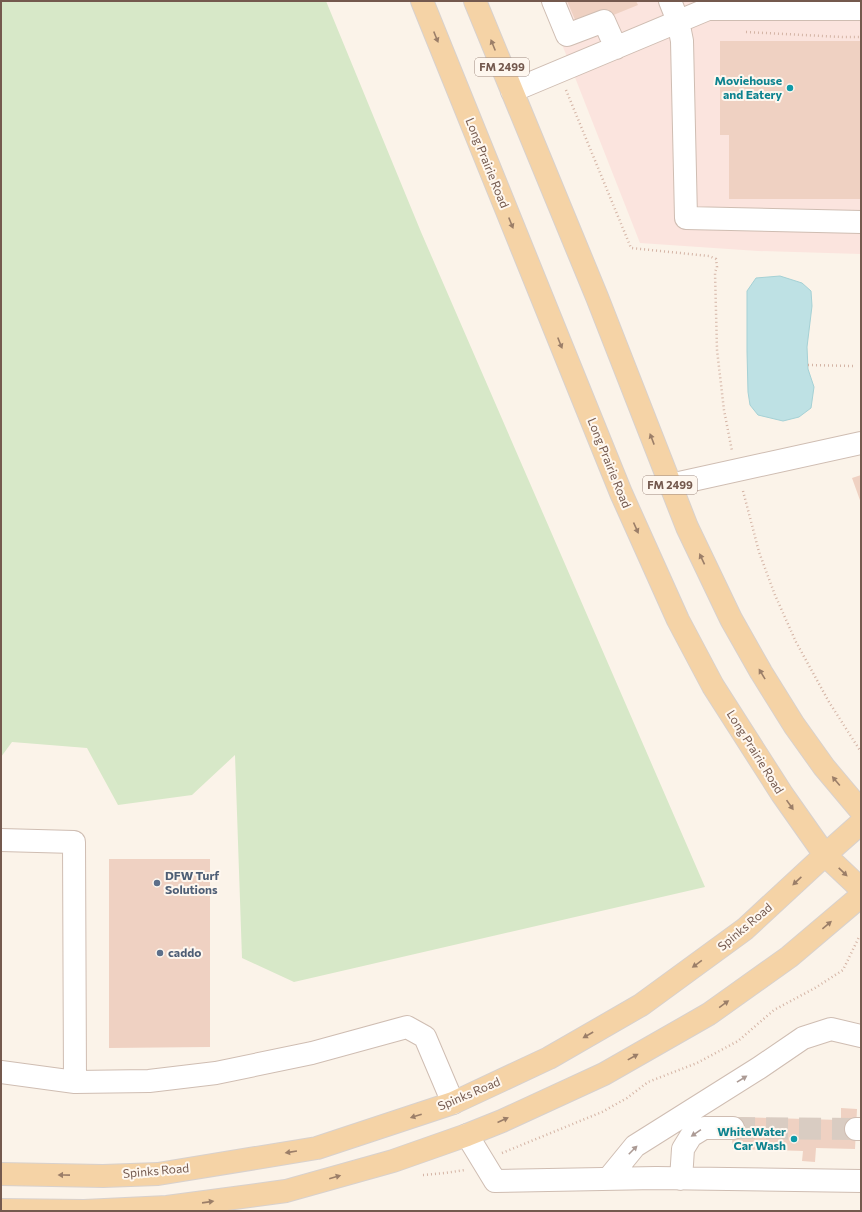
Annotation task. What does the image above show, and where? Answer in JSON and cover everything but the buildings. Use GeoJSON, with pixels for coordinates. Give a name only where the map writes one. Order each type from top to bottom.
{"type":"FeatureCollection","features":[{"type":"Feature","properties":{"kind":"main road","name":"Long Prairie Road"},"geometry":{"type":"LineString","coordinates":[[422,1],[621,493],[678,620],[713,686],[782,794],[825,855],[861,889]]}},
{"type":"Feature","properties":{"kind":"main road","name":"FM 2499"},"geometry":{"type":"LineString","coordinates":[[476,1],[597,297],[687,527],[728,612],[761,672],[794,725],[824,767],[861,811]]}},
{"type":"Feature","properties":{"kind":"main road","name":"Spinks Road"},"geometry":{"type":"LineString","coordinates":[[1,1174],[103,1176],[158,1174],[317,1148],[453,1104],[549,1058],[641,1005],[745,929],[861,823]]}},
{"type":"Feature","properties":{"kind":"main road"},"geometry":{"type":"LineString","coordinates":[[1,1210],[84,1211],[167,1208],[286,1191],[393,1161],[467,1135],[502,1121],[604,1074],[709,1014],[789,957],[861,896]]}},
{"type":"Feature","properties":{"kind":"main road"},"geometry":{"type":"LineString","coordinates":[[453,1104],[467,1135]]}},
{"type":"Feature","properties":{"kind":"lane"},"geometry":{"type":"LineString","coordinates":[[553,1],[567,35],[604,21],[616,48]]}},
{"type":"Feature","properties":{"kind":"lane"},"geometry":{"type":"LineString","coordinates":[[512,91],[662,28],[674,11],[708,8],[861,9]]}},
{"type":"Feature","properties":{"kind":"lane"},"geometry":{"type":"LineString","coordinates":[[674,11],[682,41],[686,218],[861,222]]}},
{"type":"Feature","properties":{"kind":"lane"},"geometry":{"type":"LineString","coordinates":[[670,485],[861,443]]}},
{"type":"Feature","properties":{"kind":"lane"},"geometry":{"type":"LineString","coordinates":[[1,840],[74,842],[74,1082]]}},
{"type":"Feature","properties":{"kind":"lane"},"geometry":{"type":"LineString","coordinates":[[1,1072],[74,1082],[149,1081],[216,1073],[312,1053],[407,1027],[425,1037],[453,1104]]}},
{"type":"Feature","properties":{"kind":"lane"},"geometry":{"type":"LineString","coordinates":[[608,1179],[635,1146],[759,1068],[803,1038],[831,1029],[861,1036]]}},
{"type":"Feature","properties":{"kind":"lane"},"geometry":{"type":"LineString","coordinates":[[681,1179],[683,1149],[691,1136],[704,1128],[733,1128]]}},
{"type":"Feature","properties":{"kind":"lane"},"geometry":{"type":"LineString","coordinates":[[467,1135],[495,1181],[608,1179],[861,1181]]}},
{"type":"Feature","properties":{"kind":"path"},"geometry":{"type":"LineString","coordinates":[[745,32],[861,37]]}},
{"type":"Feature","properties":{"kind":"path"},"geometry":{"type":"LineString","coordinates":[[572,92],[570,96],[630,248],[709,256],[716,259],[717,350],[724,410],[737,470],[759,552],[775,595],[796,642],[829,702],[861,752]]}},
{"type":"Feature","properties":{"kind":"path"},"geometry":{"type":"LineString","coordinates":[[808,365],[853,366]]}},
{"type":"Feature","properties":{"kind":"path"},"geometry":{"type":"LineString","coordinates":[[421,1175],[463,1171],[513,1148],[602,1112],[627,1098],[648,1082],[697,1063],[738,1041],[774,1010],[815,988],[843,970],[859,937]]}},
{"type":"Feature","properties":{"kind":"shaded area"},"geometry":{"type":"Polygon","coordinates":[[[545,1],[861,1],[861,254],[758,251],[640,243],[545,1]]]}},
{"type":"Feature","properties":{"kind":"green space"},"geometry":{"type":"Polygon","coordinates":[[[1,1],[326,1],[421,232],[705,887],[294,982],[242,958],[235,755],[192,795],[118,805],[87,748],[12,742],[1,757],[1,1]]]}},
{"type":"Feature","properties":{"kind":"water"},"geometry":{"type":"Polygon","coordinates":[[[780,276],[802,283],[811,291],[812,306],[807,347],[808,369],[814,387],[811,408],[799,417],[783,421],[758,415],[750,405],[748,392],[747,351],[747,291],[756,278],[780,276]]]}},
{"type":"Feature","properties":{"kind":"tunnel"},"geometry":{"type":"LineString","coordinates":[[733,1128],[856,1129]]}},
{"type":"Feature","properties":{"kind":"place","name":"Moviehouse and Eatery"},"geometry":{"type":"Point","coordinates":[790,88]}},
{"type":"Feature","properties":{"kind":"place","name":"DFW Turf Solutions"},"geometry":{"type":"Point","coordinates":[157,883]}},
{"type":"Feature","properties":{"kind":"place","name":"caddo"},"geometry":{"type":"Point","coordinates":[160,953]}},
{"type":"Feature","properties":{"kind":"place","name":"WhiteWater Car Wash"},"geometry":{"type":"Point","coordinates":[794,1139]}}]}
